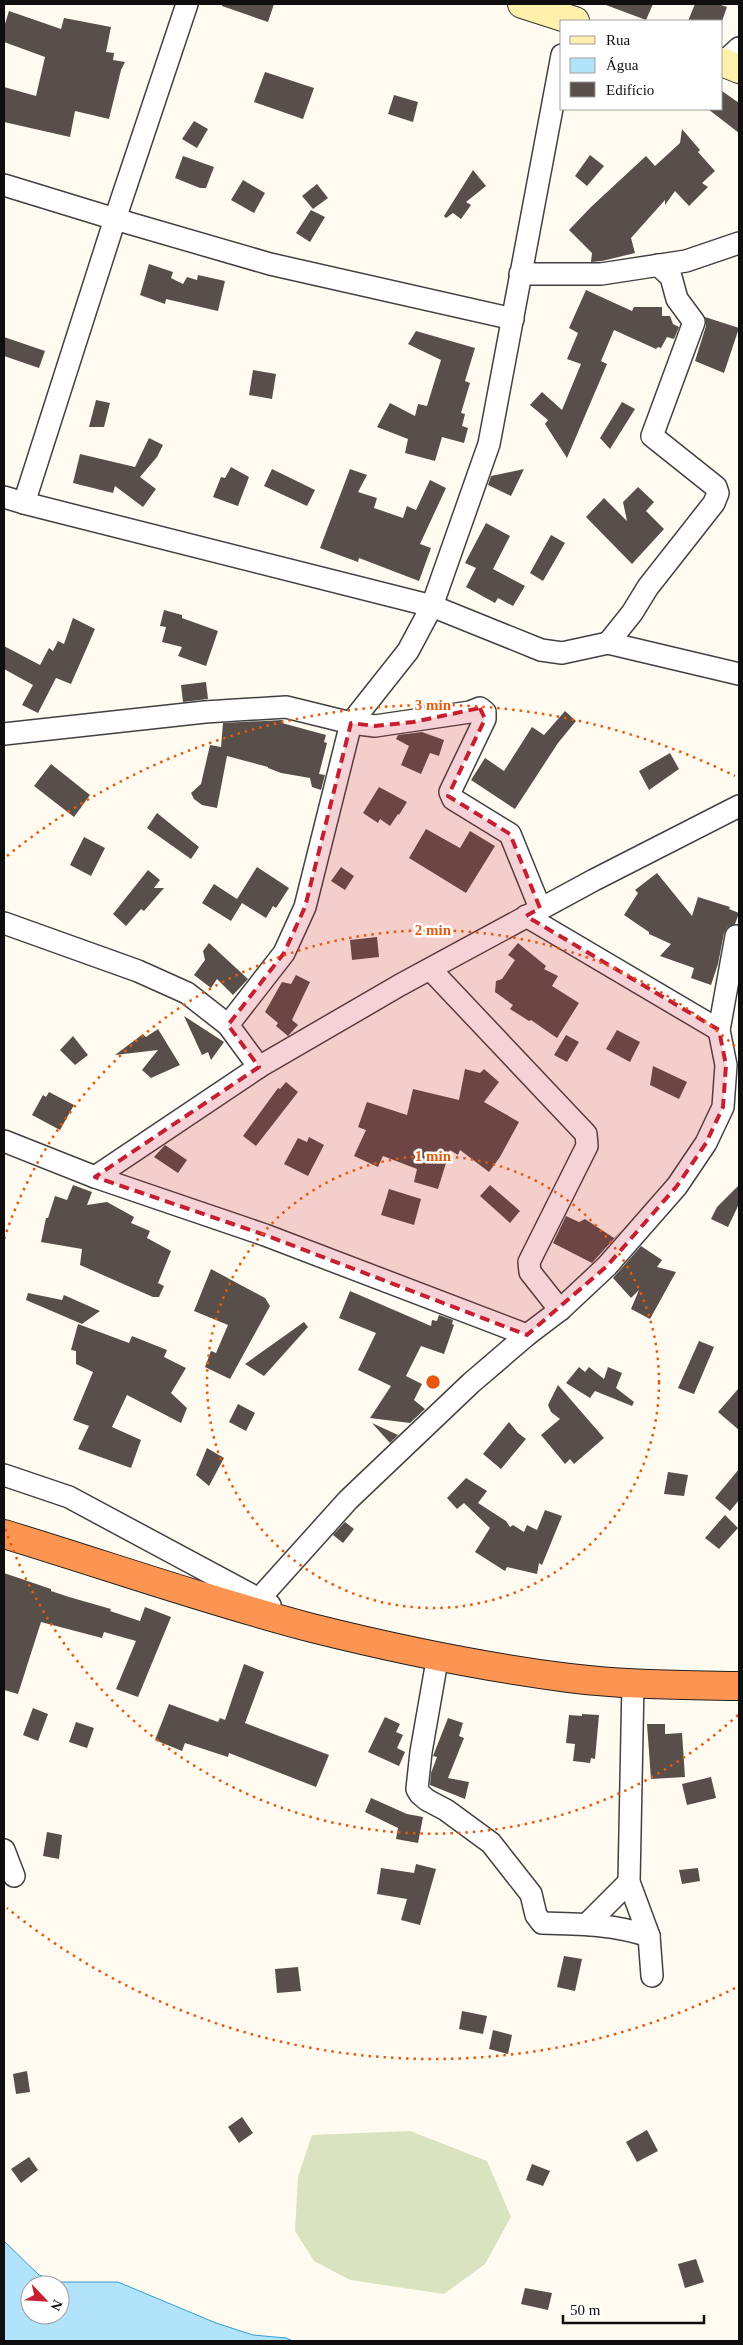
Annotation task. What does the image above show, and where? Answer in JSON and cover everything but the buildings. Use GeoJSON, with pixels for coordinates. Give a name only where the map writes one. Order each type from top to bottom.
{"type":"FeatureCollection","features":[{"type":"Feature","properties":{"kind":"highway"},"geometry":{"type":"LineString","coordinates":[[4,1534],[312,1628],[438,1655],[508,1669],[571,1678],[739,1686]]}},
{"type":"Feature","properties":{"kind":"street"},"geometry":{"type":"LineString","coordinates":[[24,504],[115,220],[187,4]]}},
{"type":"Feature","properties":{"kind":"street"},"geometry":{"type":"LineString","coordinates":[[522,4],[564,16]]}},
{"type":"Feature","properties":{"kind":"street"},"geometry":{"type":"LineString","coordinates":[[228,1025],[284,953],[305,908],[351,722],[408,651],[432,606],[489,444],[514,319],[520,274],[560,65]]}},
{"type":"Feature","properties":{"kind":"street"},"geometry":{"type":"LineString","coordinates":[[4,185],[115,220],[270,264],[514,319]]}},
{"type":"Feature","properties":{"kind":"street"},"geometry":{"type":"LineString","coordinates":[[520,274],[601,274],[686,261],[739,243]]}},
{"type":"Feature","properties":{"kind":"street"},"geometry":{"type":"LineString","coordinates":[[608,643],[632,613],[648,587],[714,503],[718,493],[716,487],[652,436],[694,322],[677,299],[671,277],[658,265]]}},
{"type":"Feature","properties":{"kind":"street"},"geometry":{"type":"LineString","coordinates":[[4,497],[24,504],[432,606],[541,650],[562,653],[608,643],[739,674]]}},
{"type":"Feature","properties":{"kind":"street"},"geometry":{"type":"LineString","coordinates":[[4,734],[205,712],[286,707],[375,726],[413,722],[470,712],[480,708],[485,712],[485,719],[450,792],[453,799],[510,834],[533,912],[719,1030]]}},
{"type":"Feature","properties":{"kind":"street"},"geometry":{"type":"LineString","coordinates":[[95,1177],[259,1067],[400,985],[431,970],[533,912],[739,806]]}},
{"type":"Feature","properties":{"kind":"street"},"geometry":{"type":"LineString","coordinates":[[4,923],[138,971],[187,993],[228,1025],[259,1067]]}},
{"type":"Feature","properties":{"kind":"street"},"geometry":{"type":"LineString","coordinates":[[259,1599],[348,1500],[471,1383],[527,1335],[560,1310],[607,1266],[640,1231],[677,1186],[706,1143],[723,1107],[726,1065],[719,1030],[736,936]]}},
{"type":"Feature","properties":{"kind":"street"},"geometry":{"type":"LineString","coordinates":[[431,970],[586,1134],[587,1146],[528,1262],[530,1272],[560,1310]]}},
{"type":"Feature","properties":{"kind":"street"},"geometry":{"type":"LineString","coordinates":[[4,1141],[95,1177],[265,1236],[527,1335]]}},
{"type":"Feature","properties":{"kind":"street"},"geometry":{"type":"LineString","coordinates":[[4,1475],[69,1497],[312,1628]]}},
{"type":"Feature","properties":{"kind":"street"},"geometry":{"type":"LineString","coordinates":[[438,1655],[420,1760],[417,1789],[420,1794],[446,1810],[490,1843],[531,1894],[536,1915],[542,1923],[587,1924],[625,1928],[649,1936]]}},
{"type":"Feature","properties":{"kind":"street"},"geometry":{"type":"LineString","coordinates":[[633,1682],[629,1882],[649,1936],[652,1976]]}},
{"type":"Feature","properties":{"kind":"street"},"geometry":{"type":"LineString","coordinates":[[4,1850],[14,1876]]}},
{"type":"Feature","properties":{"kind":"street"},"geometry":{"type":"LineString","coordinates":[[587,1924],[629,1882]]}},
{"type":"Feature","properties":{"kind":"highlighted area"},"geometry":{"type":"Polygon","coordinates":[[[480,708],[485,719],[448,796],[510,834],[540,908],[526,916],[719,1030],[726,1065],[723,1107],[706,1143],[677,1186],[607,1266],[527,1335],[265,1235],[95,1177],[259,1067],[228,1025],[284,953],[305,907],[351,723],[375,726],[413,722],[480,708]]]}},
{"type":"Feature","properties":{"kind":"green space"},"geometry":{"type":"Polygon","coordinates":[[[410,2131],[487,2161],[511,2217],[485,2264],[444,2294],[350,2280],[314,2261],[295,2231],[298,2177],[312,2135],[410,2131]]]}},
{"type":"Feature","properties":{"kind":"water"},"geometry":{"type":"Polygon","coordinates":[[[4,2241],[39,2275],[20,2275],[20,2325],[70,2325],[70,2282],[118,2282],[216,2323],[253,2335],[286,2338],[293,2341],[4,2341],[4,2241]]]}}]}
